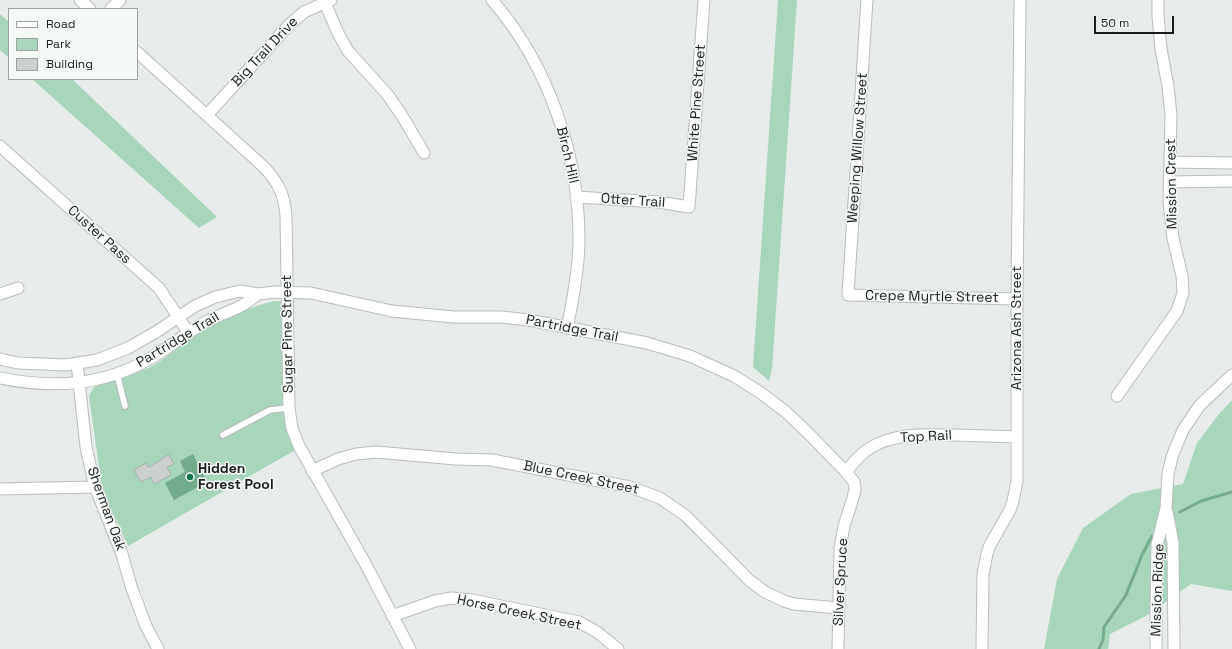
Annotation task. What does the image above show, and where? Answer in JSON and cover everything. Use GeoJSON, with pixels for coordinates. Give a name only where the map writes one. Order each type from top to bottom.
{"type":"FeatureCollection","features":[{"type":"Feature","properties":{"kind":"street"},"geometry":{"type":"LineString","coordinates":[[80,0],[89,8]]}},
{"type":"Feature","properties":{"kind":"street"},"geometry":{"type":"LineString","coordinates":[[112,8],[120,0]]}},
{"type":"Feature","properties":{"kind":"street","name":"Birch Hill"},"geometry":{"type":"LineString","coordinates":[[492,0],[518,35],[538,69],[554,105],[566,142],[574,180],[579,244],[572,305],[567,328]]}},
{"type":"Feature","properties":{"kind":"street","name":"White Pine Street"},"geometry":{"type":"LineString","coordinates":[[689,207],[704,0]]}},
{"type":"Feature","properties":{"kind":"street","name":"Weeping Willow Street"},"geometry":{"type":"LineString","coordinates":[[848,295],[867,0]]}},
{"type":"Feature","properties":{"kind":"street","name":"Arizona Ash Street"},"geometry":{"type":"LineString","coordinates":[[982,649],[984,564],[990,545],[1005,519],[1013,501],[1017,482],[1020,0]]}},
{"type":"Feature","properties":{"kind":"street","name":"Mission Crest"},"geometry":{"type":"LineString","coordinates":[[1117,396],[1177,311],[1183,293],[1182,276],[1173,238],[1169,202],[1171,115],[1168,86],[1161,49],[1158,0]]}},
{"type":"Feature","properties":{"kind":"street"},"geometry":{"type":"LineString","coordinates":[[328,1],[338,32],[348,51],[387,94],[401,114],[424,154]]}},
{"type":"Feature","properties":{"kind":"street","name":"Big Trail Drive"},"geometry":{"type":"LineString","coordinates":[[207,115],[288,26],[304,12],[328,1]]}},
{"type":"Feature","properties":{"kind":"street","name":"Sugar Pine Street"},"geometry":{"type":"LineString","coordinates":[[138,53],[265,168],[277,183],[285,202],[286,216],[289,408],[292,428],[299,446],[312,471],[365,563],[410,649]]}},
{"type":"Feature","properties":{"kind":"street","name":"Custer Pass"},"geometry":{"type":"LineString","coordinates":[[0,146],[158,288],[188,332]]}},
{"type":"Feature","properties":{"kind":"street"},"geometry":{"type":"LineString","coordinates":[[1170,162],[1232,163]]}},
{"type":"Feature","properties":{"kind":"street"},"geometry":{"type":"LineString","coordinates":[[1170,182],[1232,181]]}},
{"type":"Feature","properties":{"kind":"street","name":"Otter Trail"},"geometry":{"type":"LineString","coordinates":[[576,197],[659,202],[689,207]]}},
{"type":"Feature","properties":{"kind":"street"},"geometry":{"type":"LineString","coordinates":[[0,294],[18,288]]}},
{"type":"Feature","properties":{"kind":"street","name":"Partridge Trail"},"geometry":{"type":"LineString","coordinates":[[0,359],[18,363],[66,365],[97,360],[128,348],[196,306],[215,297],[240,291],[258,294],[287,292],[311,294],[392,311],[453,317],[502,316],[646,343],[690,356],[734,376],[761,393],[786,412],[846,472]]}},
{"type":"Feature","properties":{"kind":"street","name":"Partridge Trail"},"geometry":{"type":"LineString","coordinates":[[0,378],[46,385],[80,384],[117,374],[150,359],[188,332],[203,323],[244,305],[258,294]]}},
{"type":"Feature","properties":{"kind":"street","name":"Crepe Myrtle Street"},"geometry":{"type":"LineString","coordinates":[[848,295],[1017,299]]}},
{"type":"Feature","properties":{"kind":"street","name":"Sherman Oak"},"geometry":{"type":"LineString","coordinates":[[77,363],[90,470],[95,487],[122,554],[131,586],[146,626],[158,649]]}},
{"type":"Feature","properties":{"kind":"street","name":"Mission Ridge"},"geometry":{"type":"LineString","coordinates":[[1156,647],[1157,545],[1166,508],[1168,479],[1173,454],[1183,430],[1200,405],[1232,376]]}},
{"type":"Feature","properties":{"kind":"street","name":"Top Rail"},"geometry":{"type":"LineString","coordinates":[[846,472],[855,460],[870,448],[896,438],[919,435],[1017,437]]}},
{"type":"Feature","properties":{"kind":"street","name":"Blue Creek Street"},"geometry":{"type":"LineString","coordinates":[[312,471],[344,457],[376,452],[456,459],[492,460],[630,487],[660,498],[686,516],[749,580],[765,592],[794,604],[838,608]]}},
{"type":"Feature","properties":{"kind":"street","name":"Silver Spruce"},"geometry":{"type":"LineString","coordinates":[[838,649],[840,548],[844,526],[855,489],[854,482],[846,472]]}},
{"type":"Feature","properties":{"kind":"street"},"geometry":{"type":"LineString","coordinates":[[0,489],[95,487]]}},
{"type":"Feature","properties":{"kind":"street","name":"Mission Ridge"},"geometry":{"type":"LineString","coordinates":[[1166,508],[1173,543],[1174,648]]}},
{"type":"Feature","properties":{"kind":"street"},"geometry":{"type":"LineString","coordinates":[[1156,581],[1174,582]]}},
{"type":"Feature","properties":{"kind":"street","name":"Horse Creek Street"},"geometry":{"type":"LineString","coordinates":[[392,616],[435,601],[451,598],[468,599],[578,622],[606,638],[618,649]]}},
{"type":"Feature","properties":{"kind":"street"},"geometry":{"type":"LineString","coordinates":[[1156,647],[1174,648]]}},
{"type":"Feature","properties":{"kind":"lane"},"geometry":{"type":"LineString","coordinates":[[117,374],[125,406]]}},
{"type":"Feature","properties":{"kind":"lane"},"geometry":{"type":"LineString","coordinates":[[223,435],[270,410],[289,408]]}},
{"type":"Feature","properties":{"kind":"green space"},"geometry":{"type":"Polygon","coordinates":[[[778,0],[797,0],[772,369],[769,381],[753,367],[778,0]]]}},
{"type":"Feature","properties":{"kind":"green space"},"geometry":{"type":"Polygon","coordinates":[[[0,14],[8,21],[8,57],[0,50],[0,14]]]}},
{"type":"Feature","properties":{"kind":"green space"},"geometry":{"type":"Polygon","coordinates":[[[33,80],[73,80],[217,217],[199,228],[33,80]]]}},
{"type":"Feature","properties":{"kind":"green space"},"geometry":{"type":"Polygon","coordinates":[[[274,301],[279,301],[282,303],[297,449],[128,546],[105,496],[101,481],[89,396],[94,387],[147,369],[165,358],[191,338],[214,324],[244,311],[274,301]]]}},
{"type":"Feature","properties":{"kind":"green space"},"geometry":{"type":"Polygon","coordinates":[[[1232,400],[1232,591],[1191,584],[1146,616],[1110,634],[1108,649],[1044,649],[1057,579],[1083,528],[1131,494],[1183,484],[1197,443],[1219,414],[1232,400]]]}},
{"type":"Feature","properties":{"kind":"shaded area","name":"Hidden Forest Pool"},"geometry":{"type":"Polygon","coordinates":[[[193,454],[207,482],[174,500],[165,483],[185,472],[180,461],[193,454]]]}},
{"type":"Feature","properties":{"kind":"building"},"geometry":{"type":"Polygon","coordinates":[[[169,455],[174,464],[167,467],[171,475],[154,484],[151,477],[141,482],[134,470],[146,463],[148,467],[169,455]]]}},
{"type":"Feature","properties":{"kind":"waterway"},"geometry":{"type":"LineString","coordinates":[[1180,512],[1201,501],[1232,492]]}},
{"type":"Feature","properties":{"kind":"waterway"},"geometry":{"type":"LineString","coordinates":[[1099,649],[1103,640],[1104,627],[1126,595],[1142,555],[1152,536]]}},
{"type":"Feature","properties":{"kind":"place","name":"Hidden Forest Pool"},"geometry":{"type":"Point","coordinates":[190,477]}}]}
